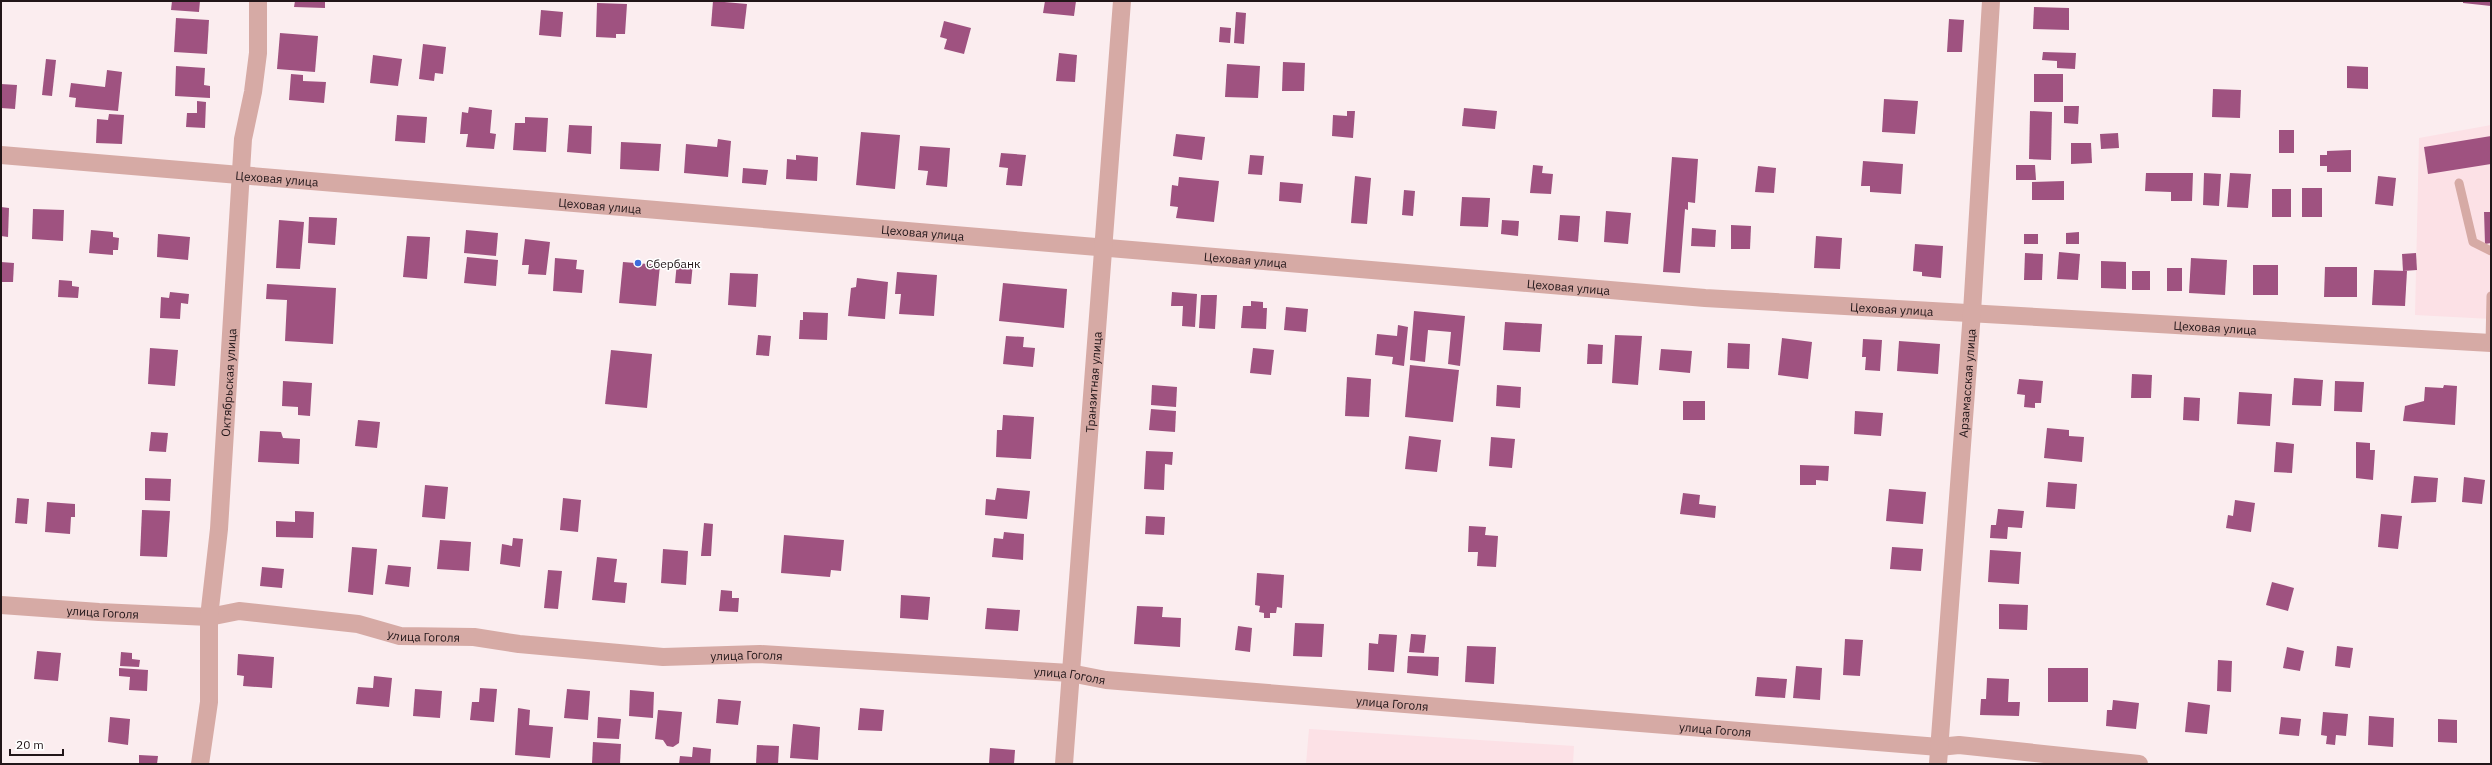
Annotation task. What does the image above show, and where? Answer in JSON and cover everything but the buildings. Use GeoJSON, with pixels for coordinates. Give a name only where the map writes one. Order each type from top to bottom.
{"type":"FeatureCollection","features":[{"type":"Feature","properties":{"kind":"street","name":"Октябрьская улица"},"geometry":{"type":"LineString","coordinates":[[200,764],[209,702],[209,617],[219,529],[236,267],[242,139],[253,92],[258,53],[258,1]]}},
{"type":"Feature","properties":{"kind":"street","name":"Транзитная улица"},"geometry":{"type":"LineString","coordinates":[[1064,764],[1070,673],[1105,248],[1122,1]]}},
{"type":"Feature","properties":{"kind":"street","name":"Арзамасская улица"},"geometry":{"type":"LineString","coordinates":[[1938,755],[1972,312],[1991,1]]}},
{"type":"Feature","properties":{"kind":"street","name":"Цеховая улица"},"geometry":{"type":"LineString","coordinates":[[1,156],[1705,298],[1972,312],[2490,343]]}},
{"type":"Feature","properties":{"kind":"street","name":"улица Гоголя"},"geometry":{"type":"LineString","coordinates":[[1,605],[99,612],[209,617],[239,611],[358,624],[400,636],[474,637],[519,644],[663,657],[760,654],[1070,673],[1106,680],[1938,755],[1959,745],[2139,764]]}},
{"type":"Feature","properties":{"kind":"lane"},"geometry":{"type":"LineString","coordinates":[[2459,183],[2473,242],[2491,251]]}},
{"type":"Feature","properties":{"kind":"lane"},"geometry":{"type":"LineString","coordinates":[[2490,343],[2491,296]]}},
{"type":"Feature","properties":{"kind":"shaded area"},"geometry":{"type":"Polygon","coordinates":[[[2491,125],[2491,319],[2415,315],[2419,138],[2491,125]]]}},
{"type":"Feature","properties":{"kind":"shaded area"},"geometry":{"type":"Polygon","coordinates":[[[1309,729],[1574,746],[1573,764],[1306,764],[1309,729]]]}},
{"type":"Feature","properties":{"kind":"place","name":"Сбербанк"},"geometry":{"type":"Point","coordinates":[638,263]}}]}
